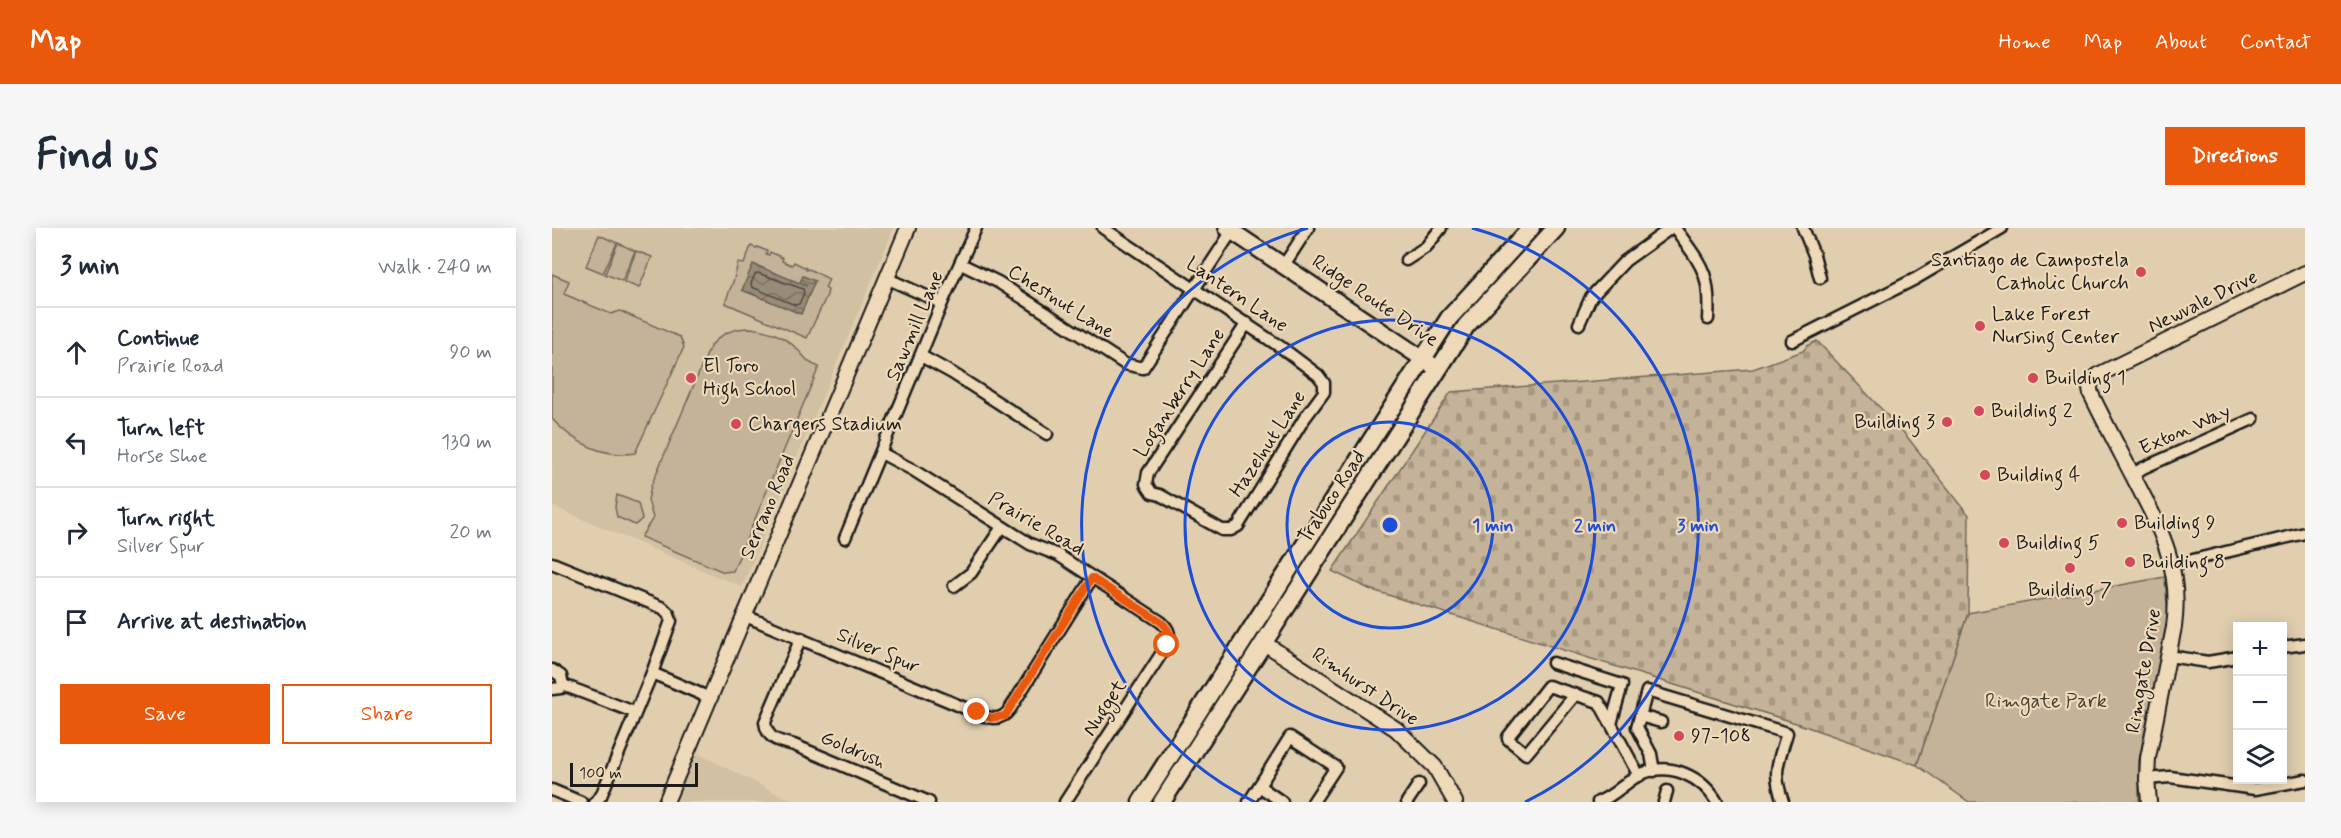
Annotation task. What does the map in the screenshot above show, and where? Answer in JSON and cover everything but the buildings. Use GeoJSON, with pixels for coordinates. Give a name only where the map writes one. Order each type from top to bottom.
{"type":"FeatureCollection","features":[{"type":"Feature","properties":{"kind":"main road","name":"Trabuco Road"},"geometry":{"type":"LineString","coordinates":[[1141,802],[1449,318],[1532,228]]}},
{"type":"Feature","properties":{"kind":"main road","name":"Trabuco Road"},"geometry":{"type":"LineString","coordinates":[[1162,802],[1466,326],[1556,228]]}},
{"type":"Feature","properties":{"kind":"main road","name":"Ridge Route Drive"},"geometry":{"type":"LineString","coordinates":[[1230,230],[1438,369]]}},
{"type":"Feature","properties":{"kind":"main road"},"geometry":{"type":"LineString","coordinates":[[1347,513],[1349,496],[1368,463],[1366,449]]}},
{"type":"Feature","properties":{"kind":"main road"},"geometry":{"type":"LineString","coordinates":[[1221,678],[1230,674],[1256,645],[1264,643],[1267,624],[1292,582],[1289,570]]}},
{"type":"Feature","properties":{"kind":"main road"},"geometry":{"type":"LineString","coordinates":[[1150,802],[1161,786],[1160,772]]}},
{"type":"Feature","properties":{"kind":"street","name":"Serrano Road"},"geometry":{"type":"LineString","coordinates":[[666,802],[908,228]]}},
{"type":"Feature","properties":{"kind":"street","name":"Sawmill Lane"},"geometry":{"type":"LineString","coordinates":[[845,538],[942,303],[976,228]]}},
{"type":"Feature","properties":{"kind":"street","name":"Lantern Lane"},"geometry":{"type":"LineString","coordinates":[[1103,228],[1196,288],[1318,375]]}},
{"type":"Feature","properties":{"kind":"street"},"geometry":{"type":"LineString","coordinates":[[1284,265],[1308,228]]}},
{"type":"Feature","properties":{"kind":"street"},"geometry":{"type":"LineString","coordinates":[[1406,260],[1426,247],[1441,228]]}},
{"type":"Feature","properties":{"kind":"street"},"geometry":{"type":"LineString","coordinates":[[1579,324],[1591,297],[1625,261],[1673,228],[1706,275],[1709,297],[1708,319]]}},
{"type":"Feature","properties":{"kind":"street"},"geometry":{"type":"LineString","coordinates":[[1803,228],[1820,278]]}},
{"type":"Feature","properties":{"kind":"street"},"geometry":{"type":"LineString","coordinates":[[1792,341],[1915,279],[2002,228]]}},
{"type":"Feature","properties":{"kind":"street"},"geometry":{"type":"LineString","coordinates":[[1196,288],[1230,230]]}},
{"type":"Feature","properties":{"kind":"street","name":"Chestnut Lane"},"geometry":{"type":"LineString","coordinates":[[961,264],[998,282],[1125,364],[1143,368],[1196,288]]}},
{"type":"Feature","properties":{"kind":"street","name":"Newvale Drive"},"geometry":{"type":"LineString","coordinates":[[2089,386],[2091,381],[2100,374],[2304,276]]}},
{"type":"Feature","properties":{"kind":"street"},"geometry":{"type":"LineString","coordinates":[[886,278],[942,303]]}},
{"type":"Feature","properties":{"kind":"street","name":"Loganberry Lane"},"geometry":{"type":"LineString","coordinates":[[1231,530],[1222,531],[1160,495],[1152,493],[1146,484],[1148,474],[1247,323]]}},
{"type":"Feature","properties":{"kind":"street"},"geometry":{"type":"LineString","coordinates":[[921,356],[952,373],[1047,434]]}},
{"type":"Feature","properties":{"kind":"street","name":"Hazelnut Lane"},"geometry":{"type":"LineString","coordinates":[[1231,530],[1238,526],[1304,419],[1324,392],[1324,383],[1318,375]]}},
{"type":"Feature","properties":{"kind":"street","name":"Rimgate Drive"},"geometry":{"type":"LineString","coordinates":[[2089,386],[2159,527],[2172,565],[2176,592],[2176,610],[2169,656],[2152,739],[2147,779],[2149,802]]}},
{"type":"Feature","properties":{"kind":"street","name":"Exton Way"},"geometry":{"type":"LineString","coordinates":[[2132,475],[2253,419]]}},
{"type":"Feature","properties":{"kind":"street","name":"Prairie Road"},"geometry":{"type":"LineString","coordinates":[[881,453],[914,470],[1030,544],[1058,555],[1161,622],[1169,632]]}},
{"type":"Feature","properties":{"kind":"street"},"geometry":{"type":"LineString","coordinates":[[954,586],[971,573],[1002,526]]}},
{"type":"Feature","properties":{"kind":"street"},"geometry":{"type":"LineString","coordinates":[[2172,565],[2305,533]]}},
{"type":"Feature","properties":{"kind":"street"},"geometry":{"type":"LineString","coordinates":[[552,564],[663,608],[670,615],[670,629],[601,796],[595,802]]}},
{"type":"Feature","properties":{"kind":"street","name":"Silver Spur"},"geometry":{"type":"LineString","coordinates":[[744,615],[984,716],[998,718],[1005,716],[1010,709],[1092,578]]}},
{"type":"Feature","properties":{"kind":"street","name":"Nugget"},"geometry":{"type":"LineString","coordinates":[[1065,802],[1167,645],[1170,639],[1169,632]]}},
{"type":"Feature","properties":{"kind":"street","name":"Goldrush"},"geometry":{"type":"LineString","coordinates":[[801,638],[765,722],[766,730],[774,740],[794,745],[929,802]]}},
{"type":"Feature","properties":{"kind":"street","name":"Rimhurst Drive"},"geometry":{"type":"LineString","coordinates":[[1264,643],[1396,729],[1435,767],[1455,802]]}},
{"type":"Feature","properties":{"kind":"street"},"geometry":{"type":"LineString","coordinates":[[2287,646],[2305,644]]}},
{"type":"Feature","properties":{"kind":"street"},"geometry":{"type":"LineString","coordinates":[[2169,656],[2208,662],[2233,658]]}},
{"type":"Feature","properties":{"kind":"street"},"geometry":{"type":"LineString","coordinates":[[1553,663],[1622,685],[1611,724]]}},
{"type":"Feature","properties":{"kind":"street"},"geometry":{"type":"LineString","coordinates":[[552,670],[561,676],[557,687],[634,712]]}},
{"type":"Feature","properties":{"kind":"street"},"geometry":{"type":"LineString","coordinates":[[652,673],[710,698]]}},
{"type":"Feature","properties":{"kind":"street"},"geometry":{"type":"LineString","coordinates":[[1575,695],[1526,754],[1508,739],[1508,736],[1548,686],[1599,702],[1639,776]]}},
{"type":"Feature","properties":{"kind":"street"},"geometry":{"type":"LineString","coordinates":[[1654,771],[1651,754],[1637,727],[1647,691],[1787,733],[1775,771],[1783,802]]}},
{"type":"Feature","properties":{"kind":"street"},"geometry":{"type":"LineString","coordinates":[[1640,716],[1661,722]]}},
{"type":"Feature","properties":{"kind":"street"},"geometry":{"type":"LineString","coordinates":[[1249,802],[1290,737],[1336,767],[1313,802]]}},
{"type":"Feature","properties":{"kind":"street"},"geometry":{"type":"LineString","coordinates":[[1598,802],[1639,776],[1654,771],[1676,771],[1695,778],[1710,791],[1718,802]]}},
{"type":"Feature","properties":{"kind":"street"},"geometry":{"type":"LineString","coordinates":[[2147,779],[2170,777],[2255,789],[2305,780]]}},
{"type":"Feature","properties":{"kind":"street"},"geometry":{"type":"LineString","coordinates":[[1407,802],[1419,784]]}},
{"type":"Feature","properties":{"kind":"street"},"geometry":{"type":"LineString","coordinates":[[1259,786],[1282,802]]}},
{"type":"Feature","properties":{"kind":"street"},"geometry":{"type":"LineString","coordinates":[[552,790],[581,802]]}},
{"type":"Feature","properties":{"kind":"shaded area","name":"El Toro High School"},"geometry":{"type":"Polygon","coordinates":[[[552,228],[894,228],[742,587],[552,506],[552,228]]]}},
{"type":"Feature","properties":{"kind":"shaded area"},"geometry":{"type":"Polygon","coordinates":[[[697,753],[776,793],[797,802],[676,802],[697,753]]]}},
{"type":"Feature","properties":{"kind":"green space"},"geometry":{"type":"Polygon","coordinates":[[[599,235],[617,243],[603,273],[586,266],[599,235]]]}},
{"type":"Feature","properties":{"kind":"green space"},"geometry":{"type":"Polygon","coordinates":[[[618,243],[635,251],[622,281],[605,274],[618,243]]]}},
{"type":"Feature","properties":{"kind":"green space"},"geometry":{"type":"Polygon","coordinates":[[[751,246],[767,251],[766,254],[769,255],[770,252],[783,258],[782,261],[792,265],[794,262],[806,270],[809,269],[829,279],[825,288],[828,290],[827,295],[807,338],[725,303],[738,263],[744,264],[751,246]]]}},
{"type":"Feature","properties":{"kind":"green space"},"geometry":{"type":"Polygon","coordinates":[[[636,251],[652,257],[639,288],[624,282],[636,251]]]}},
{"type":"Feature","properties":{"kind":"green space"},"geometry":{"type":"Polygon","coordinates":[[[552,274],[569,281],[564,294],[611,314],[620,311],[680,337],[684,347],[635,453],[600,451],[569,435],[552,419],[552,274]]]}},
{"type":"Feature","properties":{"kind":"green space","name":"Chargers Stadium"},"geometry":{"type":"Polygon","coordinates":[[[751,328],[782,337],[809,362],[819,367],[733,571],[724,572],[641,537],[653,518],[648,500],[651,486],[710,347],[728,332],[751,328]]]}},
{"type":"Feature","properties":{"kind":"green space"},"geometry":{"type":"Polygon","coordinates":[[[1817,341],[1904,433],[1969,515],[1968,613],[1917,765],[1793,722],[1369,589],[1332,571],[1451,392],[1753,369],[1803,351],[1817,341]]]}},
{"type":"Feature","properties":{"kind":"green space"},"geometry":{"type":"Polygon","coordinates":[[[617,495],[638,503],[642,519],[635,525],[617,517],[615,507],[617,495]]]}},
{"type":"Feature","properties":{"kind":"green space","name":"Rimgate Park"},"geometry":{"type":"Polygon","coordinates":[[[2165,577],[2168,618],[2139,760],[2139,802],[1969,802],[1917,765],[1968,613],[2165,577]]]}},
{"type":"Feature","properties":{"kind":"water"},"geometry":{"type":"Polygon","coordinates":[[[753,264],[807,286],[800,282],[803,276],[815,281],[801,314],[742,290],[753,264]]]}},
{"type":"Feature","properties":{"kind":"place","name":"Santiago de Campostela Catholic Church"},"geometry":{"type":"Point","coordinates":[2141,272]}},
{"type":"Feature","properties":{"kind":"place","name":"Lake Forest Nursing Center"},"geometry":{"type":"Point","coordinates":[1980,326]}},
{"type":"Feature","properties":{"kind":"place","name":"El Toro High School"},"geometry":{"type":"Point","coordinates":[691,378]}},
{"type":"Feature","properties":{"kind":"place","name":"Building 1"},"geometry":{"type":"Point","coordinates":[2033,378]}},
{"type":"Feature","properties":{"kind":"place","name":"Building 2"},"geometry":{"type":"Point","coordinates":[1979,411]}},
{"type":"Feature","properties":{"kind":"place","name":"Building 3"},"geometry":{"type":"Point","coordinates":[1947,422]}},
{"type":"Feature","properties":{"kind":"place","name":"Chargers Stadium"},"geometry":{"type":"Point","coordinates":[736,424]}},
{"type":"Feature","properties":{"kind":"place","name":"Building 4"},"geometry":{"type":"Point","coordinates":[1985,475]}},
{"type":"Feature","properties":{"kind":"place","name":"Building 9"},"geometry":{"type":"Point","coordinates":[2122,523]}},
{"type":"Feature","properties":{"kind":"place","name":"Building 5"},"geometry":{"type":"Point","coordinates":[2004,543]}},
{"type":"Feature","properties":{"kind":"place","name":"Building 8"},"geometry":{"type":"Point","coordinates":[2130,562]}},
{"type":"Feature","properties":{"kind":"place","name":"Building 7"},"geometry":{"type":"Point","coordinates":[2070,568]}},
{"type":"Feature","properties":{"kind":"place","name":"97-108"},"geometry":{"type":"Point","coordinates":[1679,736]}},
{"type":"Feature","properties":{"kind":"route"},"geometry":{"type":"LineString","coordinates":[[977,712],[991,718],[1005,716],[1092,578],[1166,626],[1170,639],[1167,645]]}}]}
